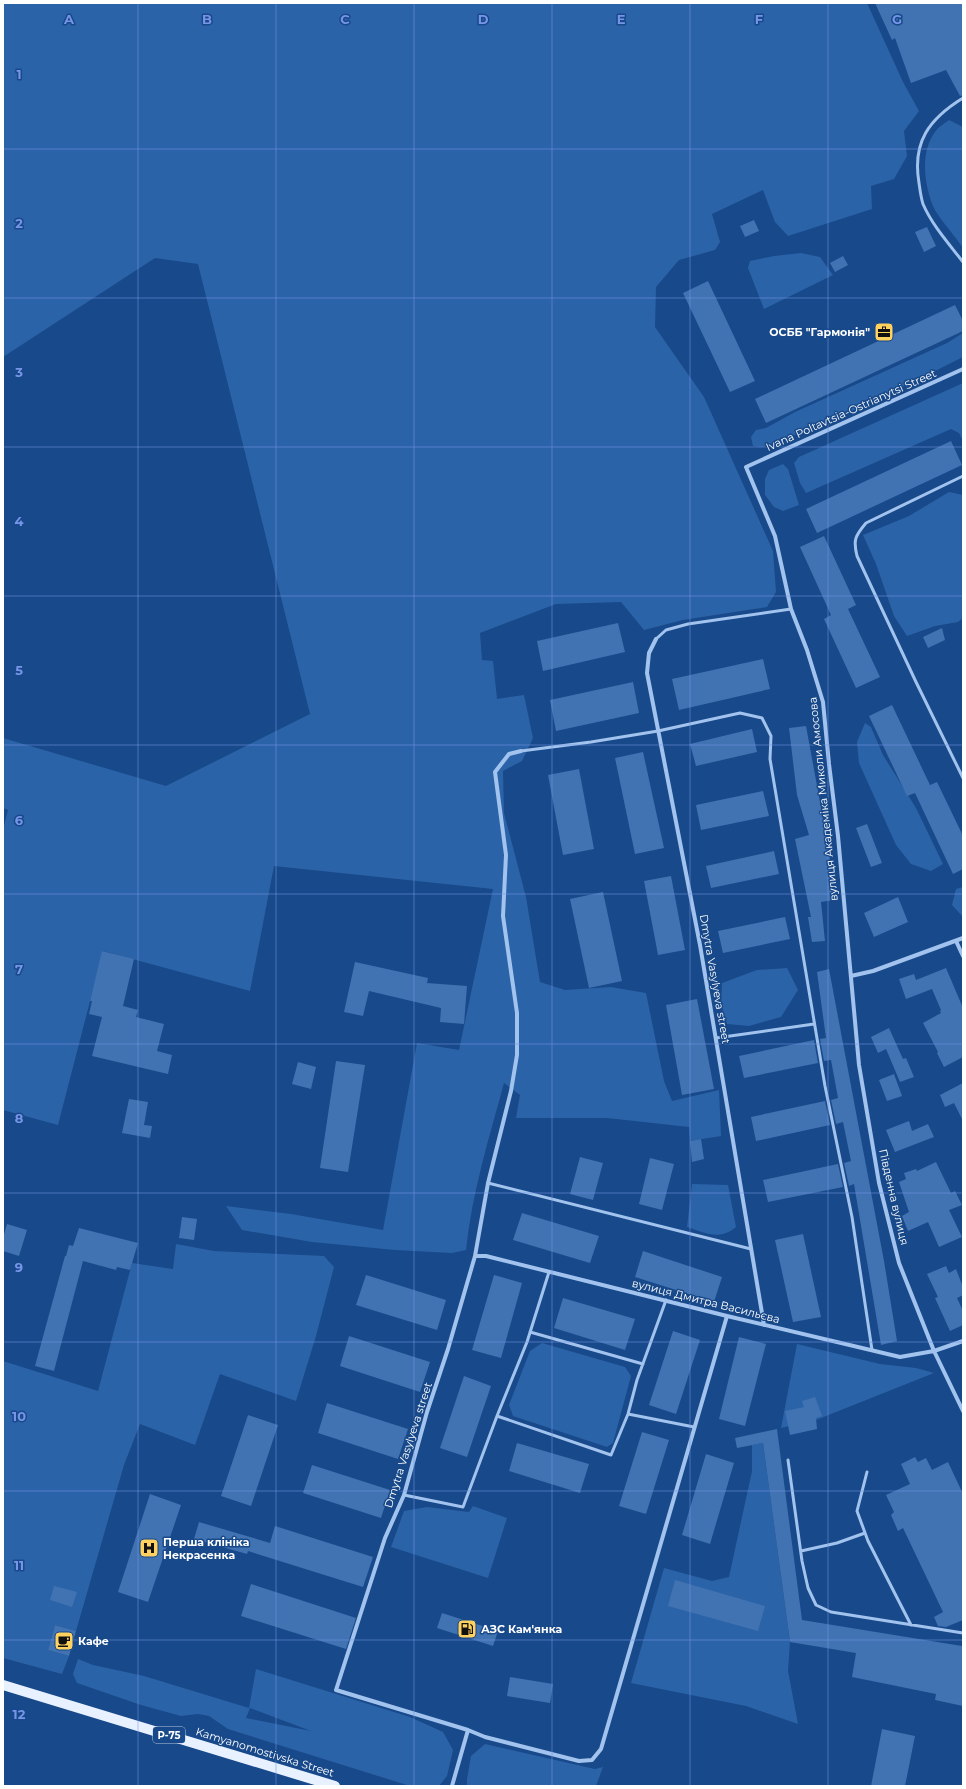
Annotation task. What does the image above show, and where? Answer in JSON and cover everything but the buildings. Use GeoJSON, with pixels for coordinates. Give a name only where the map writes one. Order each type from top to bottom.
{"type":"FeatureCollection","features":[{"type":"Feature","properties":{"kind":"main road","name":"Kamyanomostivska Street"},"geometry":{"type":"LineString","coordinates":[[3,1685],[335,1786]]}},
{"type":"Feature","properties":{"kind":"street","name":"Ivana Poltavtsia-Ostrianytsi Street"},"geometry":{"type":"LineString","coordinates":[[746,466],[963,369]]}},
{"type":"Feature","properties":{"kind":"street","name":"вулиця Академіка Миколи Амосова"},"geometry":{"type":"LineString","coordinates":[[746,466],[775,536],[791,609],[807,650],[823,702],[851,976]]}},
{"type":"Feature","properties":{"kind":"street","name":"Dmytra Vasylyeva street"},"geometry":{"type":"LineString","coordinates":[[656,639],[649,654],[647,673],[700,945],[764,1325]]}},
{"type":"Feature","properties":{"kind":"street"},"geometry":{"type":"LineString","coordinates":[[488,1183],[512,1091],[517,1056],[517,1013],[503,916],[506,854],[495,772],[509,754],[521,751]]}},
{"type":"Feature","properties":{"kind":"street"},"geometry":{"type":"LineString","coordinates":[[851,976],[873,971],[963,938]]}},
{"type":"Feature","properties":{"kind":"street"},"geometry":{"type":"LineString","coordinates":[[956,941],[963,956]]}},
{"type":"Feature","properties":{"kind":"street","name":"Південна вулиця"},"geometry":{"type":"LineString","coordinates":[[851,976],[859,1065],[879,1183],[899,1262],[934,1351],[963,1411]]}},
{"type":"Feature","properties":{"kind":"street","name":"Dmytra Vasylyeva street"},"geometry":{"type":"LineString","coordinates":[[488,1183],[475,1256],[404,1495],[386,1538],[336,1690],[468,1730],[485,1737],[579,1761],[592,1760],[601,1749],[727,1316]]}},
{"type":"Feature","properties":{"kind":"street","name":"вулиця Дмитра Васильєва"},"geometry":{"type":"LineString","coordinates":[[475,1256],[486,1256],[900,1357],[934,1351],[963,1341]]}},
{"type":"Feature","properties":{"kind":"street"},"geometry":{"type":"LineString","coordinates":[[452,1786],[468,1730]]}},
{"type":"Feature","properties":{"kind":"lane"},"geometry":{"type":"LineString","coordinates":[[963,98],[934,119],[922,139],[917,157],[917,164],[923,204],[940,232],[963,262]]}},
{"type":"Feature","properties":{"kind":"lane"},"geometry":{"type":"LineString","coordinates":[[963,476],[866,523],[857,533],[854,543],[857,556],[963,778]]}},
{"type":"Feature","properties":{"kind":"lane"},"geometry":{"type":"LineString","coordinates":[[656,639],[666,630],[688,624],[791,609]]}},
{"type":"Feature","properties":{"kind":"lane"},"geometry":{"type":"LineString","coordinates":[[521,751],[591,742],[658,731],[740,713],[762,718],[770,736],[770,759],[814,1024],[852,1217],[872,1350]]}},
{"type":"Feature","properties":{"kind":"lane"},"geometry":{"type":"LineString","coordinates":[[716,1038],[814,1024]]}},
{"type":"Feature","properties":{"kind":"lane"},"geometry":{"type":"LineString","coordinates":[[488,1183],[751,1249]]}},
{"type":"Feature","properties":{"kind":"lane"},"geometry":{"type":"LineString","coordinates":[[404,1495],[463,1507],[530,1332],[549,1272]]}},
{"type":"Feature","properties":{"kind":"lane"},"geometry":{"type":"LineString","coordinates":[[497,1416],[611,1455],[628,1414],[642,1364],[666,1300]]}},
{"type":"Feature","properties":{"kind":"lane"},"geometry":{"type":"LineString","coordinates":[[530,1332],[642,1364]]}},
{"type":"Feature","properties":{"kind":"lane"},"geometry":{"type":"LineString","coordinates":[[628,1414],[694,1427]]}},
{"type":"Feature","properties":{"kind":"lane"},"geometry":{"type":"LineString","coordinates":[[788,1460],[801,1551],[808,1588],[816,1605],[831,1612],[963,1633]]}},
{"type":"Feature","properties":{"kind":"lane"},"geometry":{"type":"LineString","coordinates":[[867,1472],[857,1511],[865,1533],[911,1625]]}},
{"type":"Feature","properties":{"kind":"lane"},"geometry":{"type":"LineString","coordinates":[[801,1551],[837,1543],[865,1533]]}},
{"type":"Feature","properties":{"kind":"shaded area"},"geometry":{"type":"Polygon","coordinates":[[[3,3],[867,3],[903,82],[919,111],[904,131],[907,156],[894,179],[871,186],[872,209],[788,236],[775,222],[763,190],[712,214],[720,242],[715,250],[679,260],[656,287],[655,327],[704,397],[773,551],[776,592],[767,607],[683,620],[644,630],[621,602],[556,604],[480,633],[482,660],[493,661],[497,699],[524,695],[533,738],[522,761],[503,771],[504,813],[526,897],[540,982],[565,990],[611,987],[646,993],[664,1081],[672,1101],[719,1090],[721,1136],[690,1141],[689,1127],[607,1118],[516,1118],[520,1095],[504,1083],[472,1208],[466,1250],[452,1253],[395,1250],[312,1242],[242,1230],[226,1206],[291,1214],[383,1230],[417,1043],[459,1050],[493,889],[274,866],[250,991],[103,951],[58,1125],[3,1110],[3,830],[8,810],[3,808],[3,738],[166,786],[310,714],[198,264],[155,258],[3,357],[3,3]]]}},
{"type":"Feature","properties":{"kind":"shaded area"},"geometry":{"type":"Polygon","coordinates":[[[949,120],[963,127],[963,248],[935,210],[927,188],[925,158],[927,149],[935,132],[949,120]]]}},
{"type":"Feature","properties":{"kind":"shaded area"},"geometry":{"type":"Polygon","coordinates":[[[801,253],[820,257],[833,275],[764,309],[748,268],[750,261],[774,256],[801,253]]]}},
{"type":"Feature","properties":{"kind":"shaded area"},"geometry":{"type":"Polygon","coordinates":[[[963,333],[963,357],[839,417],[762,447],[753,446],[751,437],[756,430],[766,428],[795,412],[947,343],[963,333]]]}},
{"type":"Feature","properties":{"kind":"shaded area"},"geometry":{"type":"Polygon","coordinates":[[[963,383],[963,441],[959,433],[951,429],[806,493],[800,483],[794,463],[799,457],[963,383]]]}},
{"type":"Feature","properties":{"kind":"shaded area"},"geometry":{"type":"Polygon","coordinates":[[[783,464],[788,469],[799,505],[783,511],[774,507],[765,495],[765,479],[769,470],[783,464]]]}},
{"type":"Feature","properties":{"kind":"shaded area"},"geometry":{"type":"Polygon","coordinates":[[[949,492],[963,495],[963,618],[958,622],[935,626],[907,636],[894,616],[876,564],[863,535],[909,516],[949,492]]]}},
{"type":"Feature","properties":{"kind":"shaded area"},"geometry":{"type":"Polygon","coordinates":[[[865,723],[871,727],[883,755],[916,808],[943,864],[931,871],[911,864],[896,845],[859,763],[857,742],[865,723]]]}},
{"type":"Feature","properties":{"kind":"shaded area"},"geometry":{"type":"Polygon","coordinates":[[[963,887],[963,917],[952,905],[956,889],[963,887]]]}},
{"type":"Feature","properties":{"kind":"shaded area"},"geometry":{"type":"Polygon","coordinates":[[[787,968],[798,990],[781,1017],[749,1026],[727,1024],[721,1003],[722,983],[757,970],[787,968]]]}},
{"type":"Feature","properties":{"kind":"shaded area"},"geometry":{"type":"Polygon","coordinates":[[[692,1184],[728,1185],[736,1227],[724,1234],[718,1235],[687,1227],[692,1184]]]}},
{"type":"Feature","properties":{"kind":"shaded area"},"geometry":{"type":"Polygon","coordinates":[[[176,1244],[214,1251],[324,1256],[334,1267],[316,1336],[296,1401],[220,1374],[195,1445],[140,1424],[124,1465],[76,1631],[55,1625],[48,1650],[69,1656],[62,1674],[3,1658],[3,1361],[98,1391],[132,1263],[173,1269],[176,1244]]]}},
{"type":"Feature","properties":{"kind":"shaded area"},"geometry":{"type":"Polygon","coordinates":[[[542,1343],[625,1367],[631,1376],[613,1443],[607,1447],[513,1416],[509,1405],[530,1351],[542,1343]]]}},
{"type":"Feature","properties":{"kind":"shaded area"},"geometry":{"type":"Polygon","coordinates":[[[797,1344],[880,1364],[916,1368],[934,1373],[816,1420],[781,1428],[797,1344]]]}},
{"type":"Feature","properties":{"kind":"shaded area"},"geometry":{"type":"Polygon","coordinates":[[[763,1443],[790,1642],[788,1671],[798,1724],[746,1706],[631,1683],[664,1568],[712,1581],[729,1577],[752,1471],[752,1445],[763,1443]]]}},
{"type":"Feature","properties":{"kind":"shaded area"},"geometry":{"type":"Polygon","coordinates":[[[473,1506],[507,1518],[488,1578],[391,1547],[404,1511],[427,1507],[469,1512],[473,1506]]]}},
{"type":"Feature","properties":{"kind":"shaded area"},"geometry":{"type":"Polygon","coordinates":[[[78,1659],[93,1665],[144,1676],[249,1708],[256,1669],[410,1717],[443,1732],[453,1750],[447,1776],[439,1786],[410,1786],[228,1729],[209,1716],[198,1714],[181,1716],[141,1705],[77,1683],[73,1674],[78,1659]],[[250,1708],[246,1718],[311,1731],[250,1708]]]}},
{"type":"Feature","properties":{"kind":"shaded area"},"geometry":{"type":"Polygon","coordinates":[[[485,1744],[595,1769],[603,1767],[596,1786],[467,1786],[471,1756],[485,1744]]]}},
{"type":"Feature","properties":{"kind":"place","name":"ОСББ \"Гармонія\""},"geometry":{"type":"Point","coordinates":[884,332]}},
{"type":"Feature","properties":{"kind":"place","name":"Перша клініка Некрасенка"},"geometry":{"type":"Point","coordinates":[149,1548]}},
{"type":"Feature","properties":{"kind":"place","name":"АЗС Кам'янка"},"geometry":{"type":"Point","coordinates":[467,1629]}},
{"type":"Feature","properties":{"kind":"place","name":"Кафе"},"geometry":{"type":"Point","coordinates":[64,1641]}}]}
